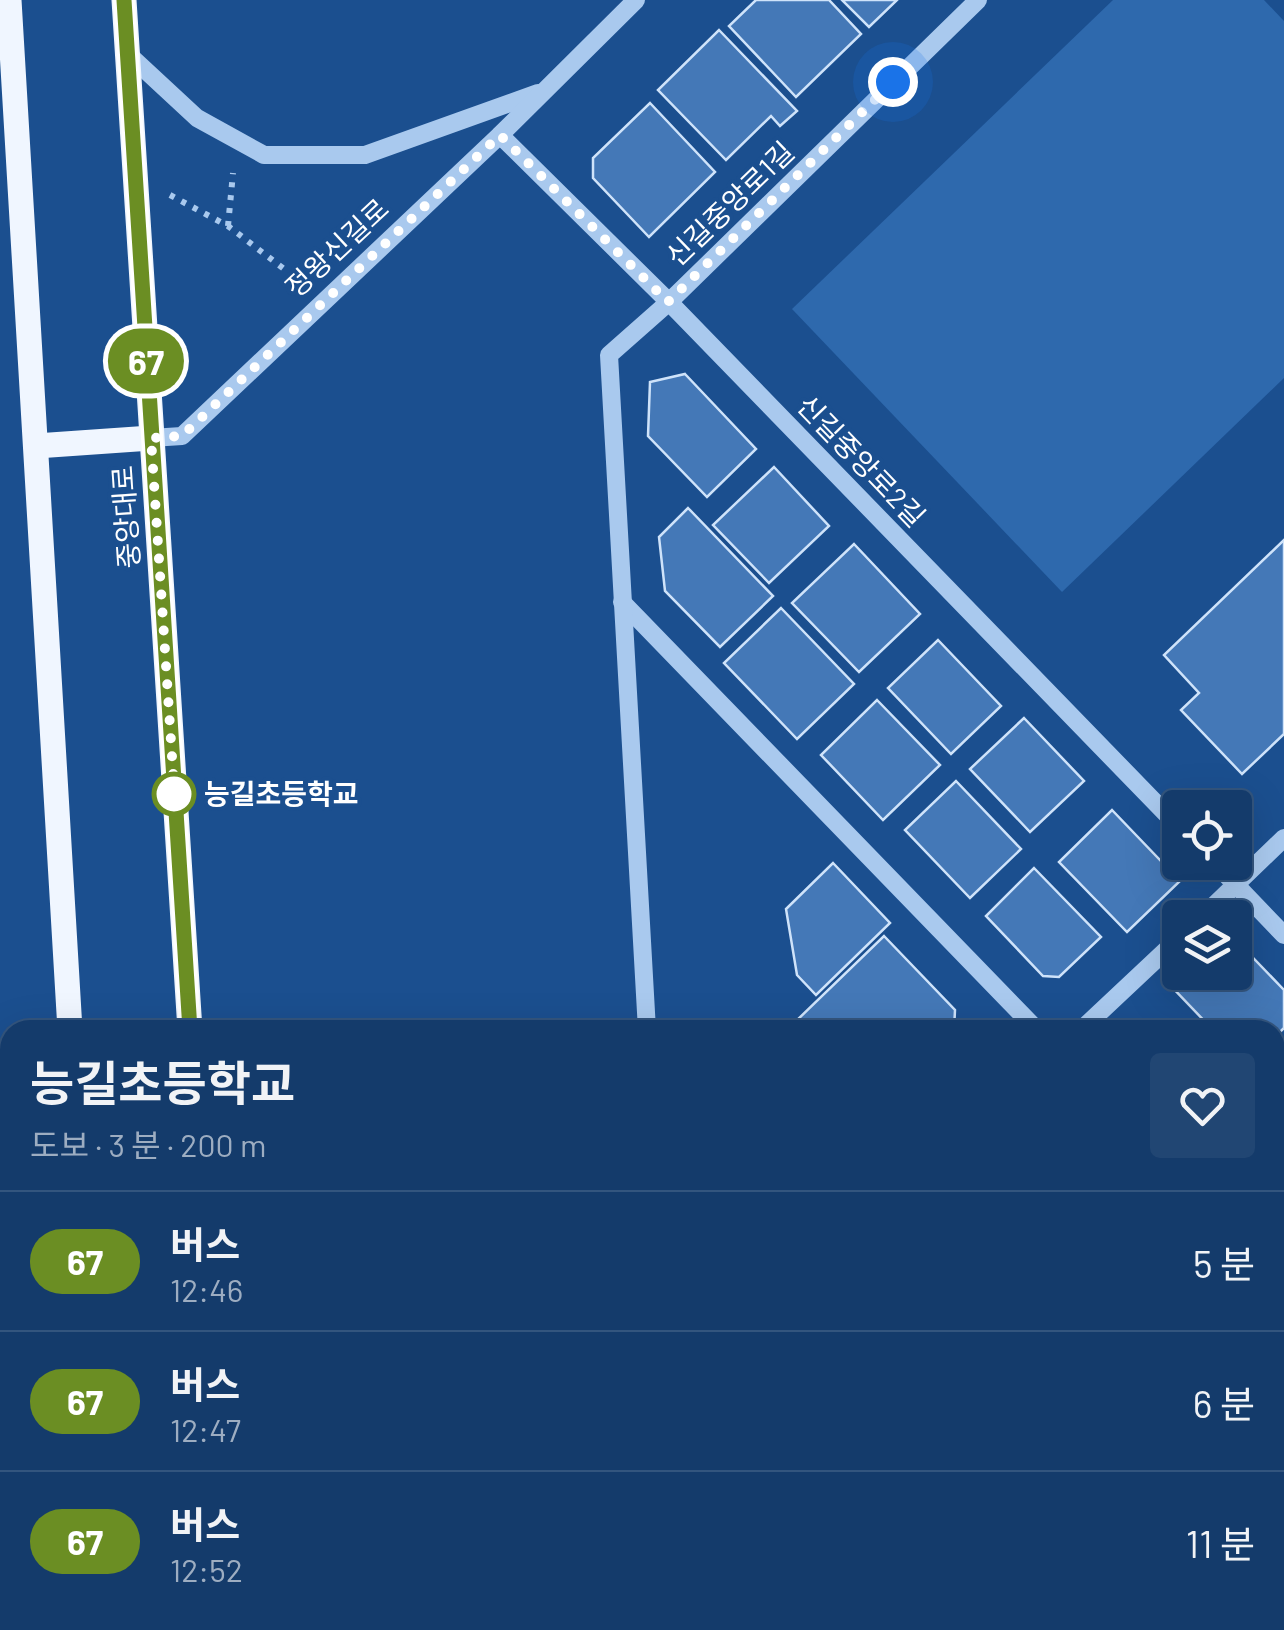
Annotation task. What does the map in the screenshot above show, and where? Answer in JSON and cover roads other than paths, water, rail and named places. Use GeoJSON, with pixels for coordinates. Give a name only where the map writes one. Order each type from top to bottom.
{"type":"FeatureCollection","features":[{"type":"Feature","properties":{"kind":"main road"},"geometry":{"type":"LineString","coordinates":[[9,0],[69,1020]]}},
{"type":"Feature","properties":{"kind":"main road","name":"중앙대로"},"geometry":{"type":"LineString","coordinates":[[124,0],[189,1020]]}},
{"type":"Feature","properties":{"kind":"main road","name":"정왕신길로"},"geometry":{"type":"LineString","coordinates":[[36,446],[151,438]]}},
{"type":"Feature","properties":{"kind":"street","name":"정왕신길로"},"geometry":{"type":"LineString","coordinates":[[151,438],[182,436],[500,135],[636,0]]}},
{"type":"Feature","properties":{"kind":"street","name":"신길중앙로1길"},"geometry":{"type":"LineString","coordinates":[[646,1020],[609,355],[978,0]]}},
{"type":"Feature","properties":{"kind":"street"},"geometry":{"type":"LineString","coordinates":[[128,54],[197,118],[264,155],[365,155],[543,91]]}},
{"type":"Feature","properties":{"kind":"street","name":"신길중앙로2길"},"geometry":{"type":"LineString","coordinates":[[500,135],[1162,810]]}},
{"type":"Feature","properties":{"kind":"street"},"geometry":{"type":"LineString","coordinates":[[622,602],[1027,1020]]}},
{"type":"Feature","properties":{"kind":"street"},"geometry":{"type":"LineString","coordinates":[[1219,900],[1284,838]]}},
{"type":"Feature","properties":{"kind":"street"},"geometry":{"type":"LineString","coordinates":[[1231,880],[1284,935]]}},
{"type":"Feature","properties":{"kind":"street"},"geometry":{"type":"LineString","coordinates":[[1093,1020],[1162,954]]}},
{"type":"Feature","properties":{"kind":"place","name":"능길초등학교"},"geometry":{"type":"Point","coordinates":[174,794]}}]}
